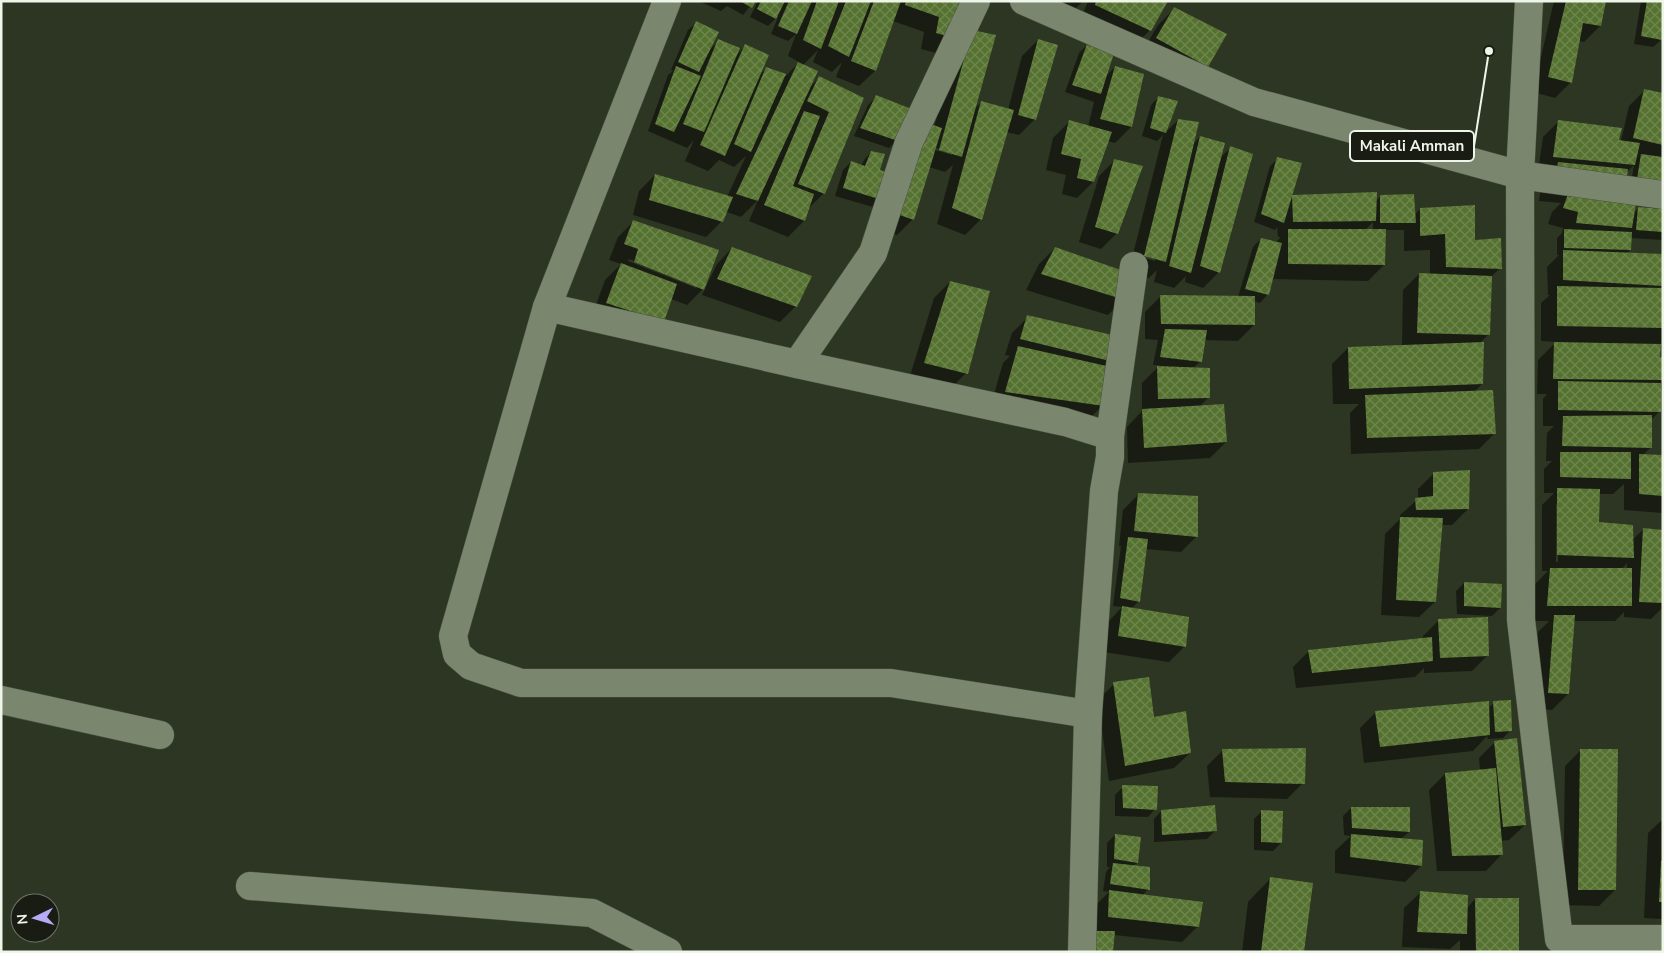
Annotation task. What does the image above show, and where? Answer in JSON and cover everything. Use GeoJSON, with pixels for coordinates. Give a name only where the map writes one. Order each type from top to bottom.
{"type":"FeatureCollection","features":[{"type":"Feature","properties":{"kind":"street"},"geometry":{"type":"LineString","coordinates":[[667,1],[547,307],[453,636],[457,654],[471,666],[521,683],[891,683],[1088,714]]}},
{"type":"Feature","properties":{"kind":"street"},"geometry":{"type":"LineString","coordinates":[[797,364],[873,253],[909,142],[976,1]]}},
{"type":"Feature","properties":{"kind":"street"},"geometry":{"type":"LineString","coordinates":[[1024,1],[1254,102],[1520,175],[1663,195]]}},
{"type":"Feature","properties":{"kind":"street"},"geometry":{"type":"LineString","coordinates":[[1529,1],[1520,175],[1521,620],[1559,945],[1663,939]]}},
{"type":"Feature","properties":{"kind":"street"},"geometry":{"type":"LineString","coordinates":[[1082,952],[1088,714],[1104,491],[1134,266]]}},
{"type":"Feature","properties":{"kind":"street"},"geometry":{"type":"LineString","coordinates":[[547,307],[1065,422],[1110,436]]}},
{"type":"Feature","properties":{"kind":"street"},"geometry":{"type":"LineString","coordinates":[[1,700],[160,735]]}},
{"type":"Feature","properties":{"kind":"street"},"geometry":{"type":"LineString","coordinates":[[250,886],[592,913],[668,952]]}},
{"type":"Feature","properties":{"kind":"building"},"geometry":{"type":"Polygon","coordinates":[[[740,1],[756,1],[752,8],[740,1]]]}},
{"type":"Feature","properties":{"kind":"building"},"geometry":{"type":"Polygon","coordinates":[[[761,1],[785,1],[776,19],[757,9],[761,1]]]}},
{"type":"Feature","properties":{"kind":"building"},"geometry":{"type":"Polygon","coordinates":[[[789,1],[812,1],[797,34],[778,26],[789,1]]]}},
{"type":"Feature","properties":{"kind":"building"},"geometry":{"type":"Polygon","coordinates":[[[817,1],[839,1],[821,49],[803,40],[817,1]]]}},
{"type":"Feature","properties":{"kind":"building"},"geometry":{"type":"Polygon","coordinates":[[[846,1],[871,1],[849,57],[828,46],[846,1]]]}},
{"type":"Feature","properties":{"kind":"building"},"geometry":{"type":"Polygon","coordinates":[[[874,1],[901,1],[876,71],[851,61],[874,1]]]}},
{"type":"Feature","properties":{"kind":"building"},"geometry":{"type":"Polygon","coordinates":[[[906,1],[964,1],[953,38],[936,33],[939,17],[905,5],[906,1]]]}},
{"type":"Feature","properties":{"kind":"building"},"geometry":{"type":"Polygon","coordinates":[[[1096,1],[1168,1],[1151,31],[1095,5],[1096,1]]]}},
{"type":"Feature","properties":{"kind":"building"},"geometry":{"type":"Polygon","coordinates":[[[1566,1],[1606,1],[1601,26],[1583,23],[1572,83],[1548,77],[1566,1]]]}},
{"type":"Feature","properties":{"kind":"building"},"geometry":{"type":"Polygon","coordinates":[[[1647,1],[1663,1],[1662,40],[1641,36],[1647,1]]]}},
{"type":"Feature","properties":{"kind":"building"},"geometry":{"type":"Polygon","coordinates":[[[1174,7],[1227,34],[1208,67],[1156,38],[1174,7]]]}},
{"type":"Feature","properties":{"kind":"building"},"geometry":{"type":"Polygon","coordinates":[[[696,21],[719,32],[699,72],[678,62],[696,21]]]}},
{"type":"Feature","properties":{"kind":"building"},"geometry":{"type":"Polygon","coordinates":[[[972,30],[996,35],[962,157],[939,150],[972,30]]]}},
{"type":"Feature","properties":{"kind":"building"},"geometry":{"type":"Polygon","coordinates":[[[718,39],[740,48],[704,132],[683,124],[718,39]]]}},
{"type":"Feature","properties":{"kind":"building"},"geometry":{"type":"Polygon","coordinates":[[[1038,39],[1058,45],[1036,120],[1018,115],[1038,39]]]}},
{"type":"Feature","properties":{"kind":"building"},"geometry":{"type":"Polygon","coordinates":[[[745,44],[769,55],[725,156],[700,145],[745,44]]]}},
{"type":"Feature","properties":{"kind":"building"},"geometry":{"type":"Polygon","coordinates":[[[1087,44],[1114,53],[1101,94],[1072,85],[1087,44]]]}},
{"type":"Feature","properties":{"kind":"building"},"geometry":{"type":"Polygon","coordinates":[[[798,62],[818,71],[758,201],[736,194],[798,62]]]}},
{"type":"Feature","properties":{"kind":"building"},"geometry":{"type":"Polygon","coordinates":[[[676,66],[701,76],[674,132],[655,124],[676,66]]]}},
{"type":"Feature","properties":{"kind":"building"},"geometry":{"type":"Polygon","coordinates":[[[1115,66],[1144,74],[1132,127],[1100,119],[1115,66]]]}},
{"type":"Feature","properties":{"kind":"building"},"geometry":{"type":"Polygon","coordinates":[[[766,67],[786,74],[751,152],[734,144],[766,67]]]}},
{"type":"Feature","properties":{"kind":"building"},"geometry":{"type":"Polygon","coordinates":[[[819,76],[864,98],[825,194],[798,184],[829,112],[807,101],[819,76]]]}},
{"type":"Feature","properties":{"kind":"building"},"geometry":{"type":"Polygon","coordinates":[[[1644,89],[1663,93],[1663,145],[1633,138],[1644,89]]]}},
{"type":"Feature","properties":{"kind":"building"},"geometry":{"type":"Polygon","coordinates":[[[876,95],[914,110],[898,141],[860,128],[876,95]]]}},
{"type":"Feature","properties":{"kind":"building"},"geometry":{"type":"Polygon","coordinates":[[[1158,96],[1178,101],[1166,133],[1150,128],[1158,96]]]}},
{"type":"Feature","properties":{"kind":"building"},"geometry":{"type":"Polygon","coordinates":[[[981,101],[1014,110],[982,220],[952,208],[981,101]]]}},
{"type":"Feature","properties":{"kind":"building"},"geometry":{"type":"Polygon","coordinates":[[[804,111],[820,116],[793,186],[814,194],[805,221],[764,205],[804,111]]]}},
{"type":"Feature","properties":{"kind":"building"},"geometry":{"type":"Polygon","coordinates":[[[1178,119],[1199,122],[1166,262],[1144,256],[1178,119]]]}},
{"type":"Feature","properties":{"kind":"building"},"geometry":{"type":"Polygon","coordinates":[[[1069,120],[1112,132],[1094,182],[1077,178],[1081,159],[1061,154],[1069,120]]]}},
{"type":"Feature","properties":{"kind":"building"},"geometry":{"type":"Polygon","coordinates":[[[1558,120],[1622,128],[1619,140],[1640,143],[1635,165],[1553,157],[1558,120]]]}},
{"type":"Feature","properties":{"kind":"building"},"geometry":{"type":"Polygon","coordinates":[[[927,123],[942,128],[914,220],[891,212],[927,123]]]}},
{"type":"Feature","properties":{"kind":"building"},"geometry":{"type":"Polygon","coordinates":[[[1200,136],[1225,143],[1191,273],[1169,266],[1200,136]]]}},
{"type":"Feature","properties":{"kind":"building"},"geometry":{"type":"Polygon","coordinates":[[[1230,146],[1253,154],[1220,273],[1200,266],[1230,146]]]}},
{"type":"Feature","properties":{"kind":"building"},"geometry":{"type":"Polygon","coordinates":[[[871,151],[885,154],[880,170],[893,174],[882,200],[843,188],[851,161],[865,166],[871,151]]]}},
{"type":"Feature","properties":{"kind":"building"},"geometry":{"type":"Polygon","coordinates":[[[1641,154],[1663,157],[1663,196],[1635,192],[1641,154]]]}},
{"type":"Feature","properties":{"kind":"building"},"geometry":{"type":"Polygon","coordinates":[[[1277,157],[1302,163],[1284,223],[1261,214],[1277,157]]]}},
{"type":"Feature","properties":{"kind":"building"},"geometry":{"type":"Polygon","coordinates":[[[1114,159],[1143,166],[1118,234],[1095,227],[1114,159]]]}},
{"type":"Feature","properties":{"kind":"building"},"geometry":{"type":"Polygon","coordinates":[[[1558,162],[1628,169],[1625,192],[1554,185],[1558,162]]]}},
{"type":"Feature","properties":{"kind":"building"},"geometry":{"type":"Polygon","coordinates":[[[655,174],[733,197],[723,222],[649,200],[655,174]]]}},
{"type":"Feature","properties":{"kind":"building"},"geometry":{"type":"Polygon","coordinates":[[[1377,192],[1376,221],[1293,222],[1292,195],[1377,192]]]}},
{"type":"Feature","properties":{"kind":"building"},"geometry":{"type":"Polygon","coordinates":[[[1414,194],[1416,223],[1380,223],[1380,195],[1414,194]]]}},
{"type":"Feature","properties":{"kind":"building"},"geometry":{"type":"Polygon","coordinates":[[[1568,194],[1636,204],[1632,228],[1576,223],[1578,212],[1563,208],[1568,194]]]}},
{"type":"Feature","properties":{"kind":"building"},"geometry":{"type":"Polygon","coordinates":[[[1475,205],[1475,240],[1501,238],[1502,269],[1446,267],[1445,234],[1420,236],[1420,208],[1475,205]]]}},
{"type":"Feature","properties":{"kind":"building"},"geometry":{"type":"Polygon","coordinates":[[[1638,207],[1663,209],[1663,232],[1636,230],[1638,207]]]}},
{"type":"Feature","properties":{"kind":"building"},"geometry":{"type":"Polygon","coordinates":[[[633,220],[719,250],[704,290],[634,262],[638,249],[624,244],[633,220]]]}},
{"type":"Feature","properties":{"kind":"building"},"geometry":{"type":"Polygon","coordinates":[[[1288,229],[1386,229],[1385,265],[1288,264],[1288,229]]]}},
{"type":"Feature","properties":{"kind":"building"},"geometry":{"type":"Polygon","coordinates":[[[1564,229],[1632,232],[1631,250],[1564,248],[1564,229]]]}},
{"type":"Feature","properties":{"kind":"building"},"geometry":{"type":"Polygon","coordinates":[[[1261,238],[1282,243],[1269,295],[1245,289],[1261,238]]]}},
{"type":"Feature","properties":{"kind":"building"},"geometry":{"type":"Polygon","coordinates":[[[732,247],[812,276],[797,307],[717,279],[732,247]]]}},
{"type":"Feature","properties":{"kind":"building"},"geometry":{"type":"Polygon","coordinates":[[[1055,247],[1135,275],[1125,300],[1041,274],[1055,247]]]}},
{"type":"Feature","properties":{"kind":"building"},"geometry":{"type":"Polygon","coordinates":[[[1563,250],[1663,254],[1663,286],[1563,280],[1563,250]]]}},
{"type":"Feature","properties":{"kind":"building"},"geometry":{"type":"Polygon","coordinates":[[[621,263],[677,284],[664,322],[606,303],[621,263]]]}},
{"type":"Feature","properties":{"kind":"building"},"geometry":{"type":"Polygon","coordinates":[[[1419,273],[1492,276],[1490,335],[1417,333],[1419,273]]]}},
{"type":"Feature","properties":{"kind":"building"},"geometry":{"type":"Polygon","coordinates":[[[950,281],[990,291],[968,374],[924,363],[950,281]]]}},
{"type":"Feature","properties":{"kind":"building"},"geometry":{"type":"Polygon","coordinates":[[[1557,286],[1663,288],[1663,328],[1557,326],[1557,286]]]}},
{"type":"Feature","properties":{"kind":"building"},"geometry":{"type":"Polygon","coordinates":[[[1160,295],[1255,296],[1255,325],[1161,324],[1160,295]]]}},
{"type":"Feature","properties":{"kind":"building"},"geometry":{"type":"Polygon","coordinates":[[[1027,315],[1125,338],[1114,362],[1020,339],[1027,315]]]}},
{"type":"Feature","properties":{"kind":"building"},"geometry":{"type":"Polygon","coordinates":[[[1165,329],[1207,330],[1202,362],[1160,357],[1165,329]]]}},
{"type":"Feature","properties":{"kind":"building"},"geometry":{"type":"Polygon","coordinates":[[[1484,342],[1483,384],[1349,389],[1348,347],[1484,342]]]}},
{"type":"Feature","properties":{"kind":"building"},"geometry":{"type":"Polygon","coordinates":[[[1554,342],[1661,344],[1660,357],[1663,357],[1663,380],[1553,379],[1554,342]]]}},
{"type":"Feature","properties":{"kind":"building"},"geometry":{"type":"Polygon","coordinates":[[[1018,346],[1111,367],[1104,406],[1005,392],[1018,346]]]}},
{"type":"Feature","properties":{"kind":"building"},"geometry":{"type":"Polygon","coordinates":[[[1157,366],[1210,368],[1210,398],[1158,399],[1157,366]]]}},
{"type":"Feature","properties":{"kind":"building"},"geometry":{"type":"Polygon","coordinates":[[[1558,381],[1661,383],[1661,412],[1558,410],[1558,381]]]}},
{"type":"Feature","properties":{"kind":"building"},"geometry":{"type":"Polygon","coordinates":[[[1493,390],[1496,434],[1367,438],[1365,395],[1493,390]]]}},
{"type":"Feature","properties":{"kind":"building"},"geometry":{"type":"Polygon","coordinates":[[[1224,404],[1227,442],[1144,448],[1142,409],[1224,404]]]}},
{"type":"Feature","properties":{"kind":"building"},"geometry":{"type":"Polygon","coordinates":[[[1652,415],[1652,448],[1562,446],[1563,416],[1652,415]]]}},
{"type":"Feature","properties":{"kind":"building"},"geometry":{"type":"Polygon","coordinates":[[[1560,452],[1631,452],[1631,479],[1560,477],[1560,452]]]}},
{"type":"Feature","properties":{"kind":"building"},"geometry":{"type":"Polygon","coordinates":[[[1639,454],[1663,455],[1663,496],[1639,494],[1639,454]]]}},
{"type":"Feature","properties":{"kind":"building"},"geometry":{"type":"Polygon","coordinates":[[[1470,470],[1469,509],[1416,510],[1415,498],[1433,496],[1433,472],[1470,470]]]}},
{"type":"Feature","properties":{"kind":"building"},"geometry":{"type":"Polygon","coordinates":[[[1557,488],[1600,489],[1599,522],[1633,525],[1634,558],[1557,555],[1557,488]]]}},
{"type":"Feature","properties":{"kind":"building"},"geometry":{"type":"Polygon","coordinates":[[[1138,493],[1198,496],[1198,537],[1134,531],[1138,493]]]}},
{"type":"Feature","properties":{"kind":"building"},"geometry":{"type":"Polygon","coordinates":[[[1400,517],[1443,518],[1436,602],[1396,600],[1400,517]]]}},
{"type":"Feature","properties":{"kind":"building"},"geometry":{"type":"Polygon","coordinates":[[[1643,528],[1663,530],[1663,603],[1639,602],[1643,528]]]}},
{"type":"Feature","properties":{"kind":"building"},"geometry":{"type":"Polygon","coordinates":[[[1128,537],[1148,539],[1140,602],[1120,598],[1128,537]]]}},
{"type":"Feature","properties":{"kind":"building"},"geometry":{"type":"Polygon","coordinates":[[[1550,568],[1632,568],[1632,606],[1547,606],[1550,568]]]}},
{"type":"Feature","properties":{"kind":"building"},"geometry":{"type":"Polygon","coordinates":[[[1464,582],[1502,584],[1501,608],[1464,606],[1464,582]]]}},
{"type":"Feature","properties":{"kind":"building"},"geometry":{"type":"Polygon","coordinates":[[[1122,606],[1189,617],[1186,647],[1118,636],[1122,606]]]}},
{"type":"Feature","properties":{"kind":"building"},"geometry":{"type":"Polygon","coordinates":[[[1554,615],[1575,615],[1569,694],[1548,693],[1554,615]]]}},
{"type":"Feature","properties":{"kind":"building"},"geometry":{"type":"Polygon","coordinates":[[[1488,617],[1489,656],[1440,658],[1438,619],[1488,617]]]}},
{"type":"Feature","properties":{"kind":"building"},"geometry":{"type":"Polygon","coordinates":[[[1432,637],[1433,661],[1312,673],[1308,650],[1432,637]]]}},
{"type":"Feature","properties":{"kind":"building"},"geometry":{"type":"Polygon","coordinates":[[[1149,677],[1154,717],[1186,711],[1191,753],[1125,766],[1113,682],[1149,677]]]}},
{"type":"Feature","properties":{"kind":"building"},"geometry":{"type":"Polygon","coordinates":[[[1511,700],[1512,731],[1495,732],[1493,701],[1511,700]]]}},
{"type":"Feature","properties":{"kind":"building"},"geometry":{"type":"Polygon","coordinates":[[[1489,701],[1490,735],[1380,747],[1375,711],[1489,701]]]}},
{"type":"Feature","properties":{"kind":"building"},"geometry":{"type":"Polygon","coordinates":[[[1517,738],[1526,825],[1503,827],[1494,741],[1517,738]]]}},
{"type":"Feature","properties":{"kind":"building"},"geometry":{"type":"Polygon","coordinates":[[[1306,748],[1305,784],[1225,782],[1222,749],[1306,748]]]}},
{"type":"Feature","properties":{"kind":"building"},"geometry":{"type":"Polygon","coordinates":[[[1580,749],[1618,749],[1616,890],[1578,890],[1580,749]]]}},
{"type":"Feature","properties":{"kind":"building"},"geometry":{"type":"Polygon","coordinates":[[[1496,768],[1503,855],[1452,856],[1445,773],[1496,768]]]}},
{"type":"Feature","properties":{"kind":"building"},"geometry":{"type":"Polygon","coordinates":[[[1122,785],[1158,786],[1157,810],[1123,808],[1122,785]]]}},
{"type":"Feature","properties":{"kind":"building"},"geometry":{"type":"Polygon","coordinates":[[[1215,805],[1217,831],[1162,835],[1161,810],[1215,805]]]}},
{"type":"Feature","properties":{"kind":"building"},"geometry":{"type":"Polygon","coordinates":[[[1351,807],[1410,807],[1410,832],[1352,828],[1351,807]]]}},
{"type":"Feature","properties":{"kind":"building"},"geometry":{"type":"Polygon","coordinates":[[[1261,810],[1283,811],[1282,843],[1261,842],[1261,810]]]}},
{"type":"Feature","properties":{"kind":"building"},"geometry":{"type":"Polygon","coordinates":[[[1115,834],[1141,837],[1138,863],[1114,859],[1115,834]]]}},
{"type":"Feature","properties":{"kind":"building"},"geometry":{"type":"Polygon","coordinates":[[[1351,834],[1423,840],[1422,866],[1350,857],[1351,834]]]}},
{"type":"Feature","properties":{"kind":"building"},"geometry":{"type":"Polygon","coordinates":[[[1661,861],[1663,861],[1663,902],[1659,902],[1661,861]]]}},
{"type":"Feature","properties":{"kind":"building"},"geometry":{"type":"Polygon","coordinates":[[[1113,863],[1150,867],[1150,890],[1110,884],[1113,863]]]}},
{"type":"Feature","properties":{"kind":"building"},"geometry":{"type":"Polygon","coordinates":[[[1270,877],[1313,883],[1304,952],[1261,952],[1270,877]]]}},
{"type":"Feature","properties":{"kind":"building"},"geometry":{"type":"Polygon","coordinates":[[[1109,890],[1203,902],[1199,927],[1108,917],[1109,890]]]}},
{"type":"Feature","properties":{"kind":"building"},"geometry":{"type":"Polygon","coordinates":[[[1420,891],[1468,895],[1467,934],[1417,932],[1420,891]]]}},
{"type":"Feature","properties":{"kind":"building"},"geometry":{"type":"Polygon","coordinates":[[[1475,898],[1519,898],[1519,952],[1476,952],[1475,898]]]}},
{"type":"Feature","properties":{"kind":"building"},"geometry":{"type":"Polygon","coordinates":[[[1094,931],[1115,931],[1113,952],[1093,952],[1094,931]]]}},
{"type":"Feature","properties":{"kind":"place","name":"Makali Amman"},"geometry":{"type":"Point","coordinates":[1489,51]}}]}
